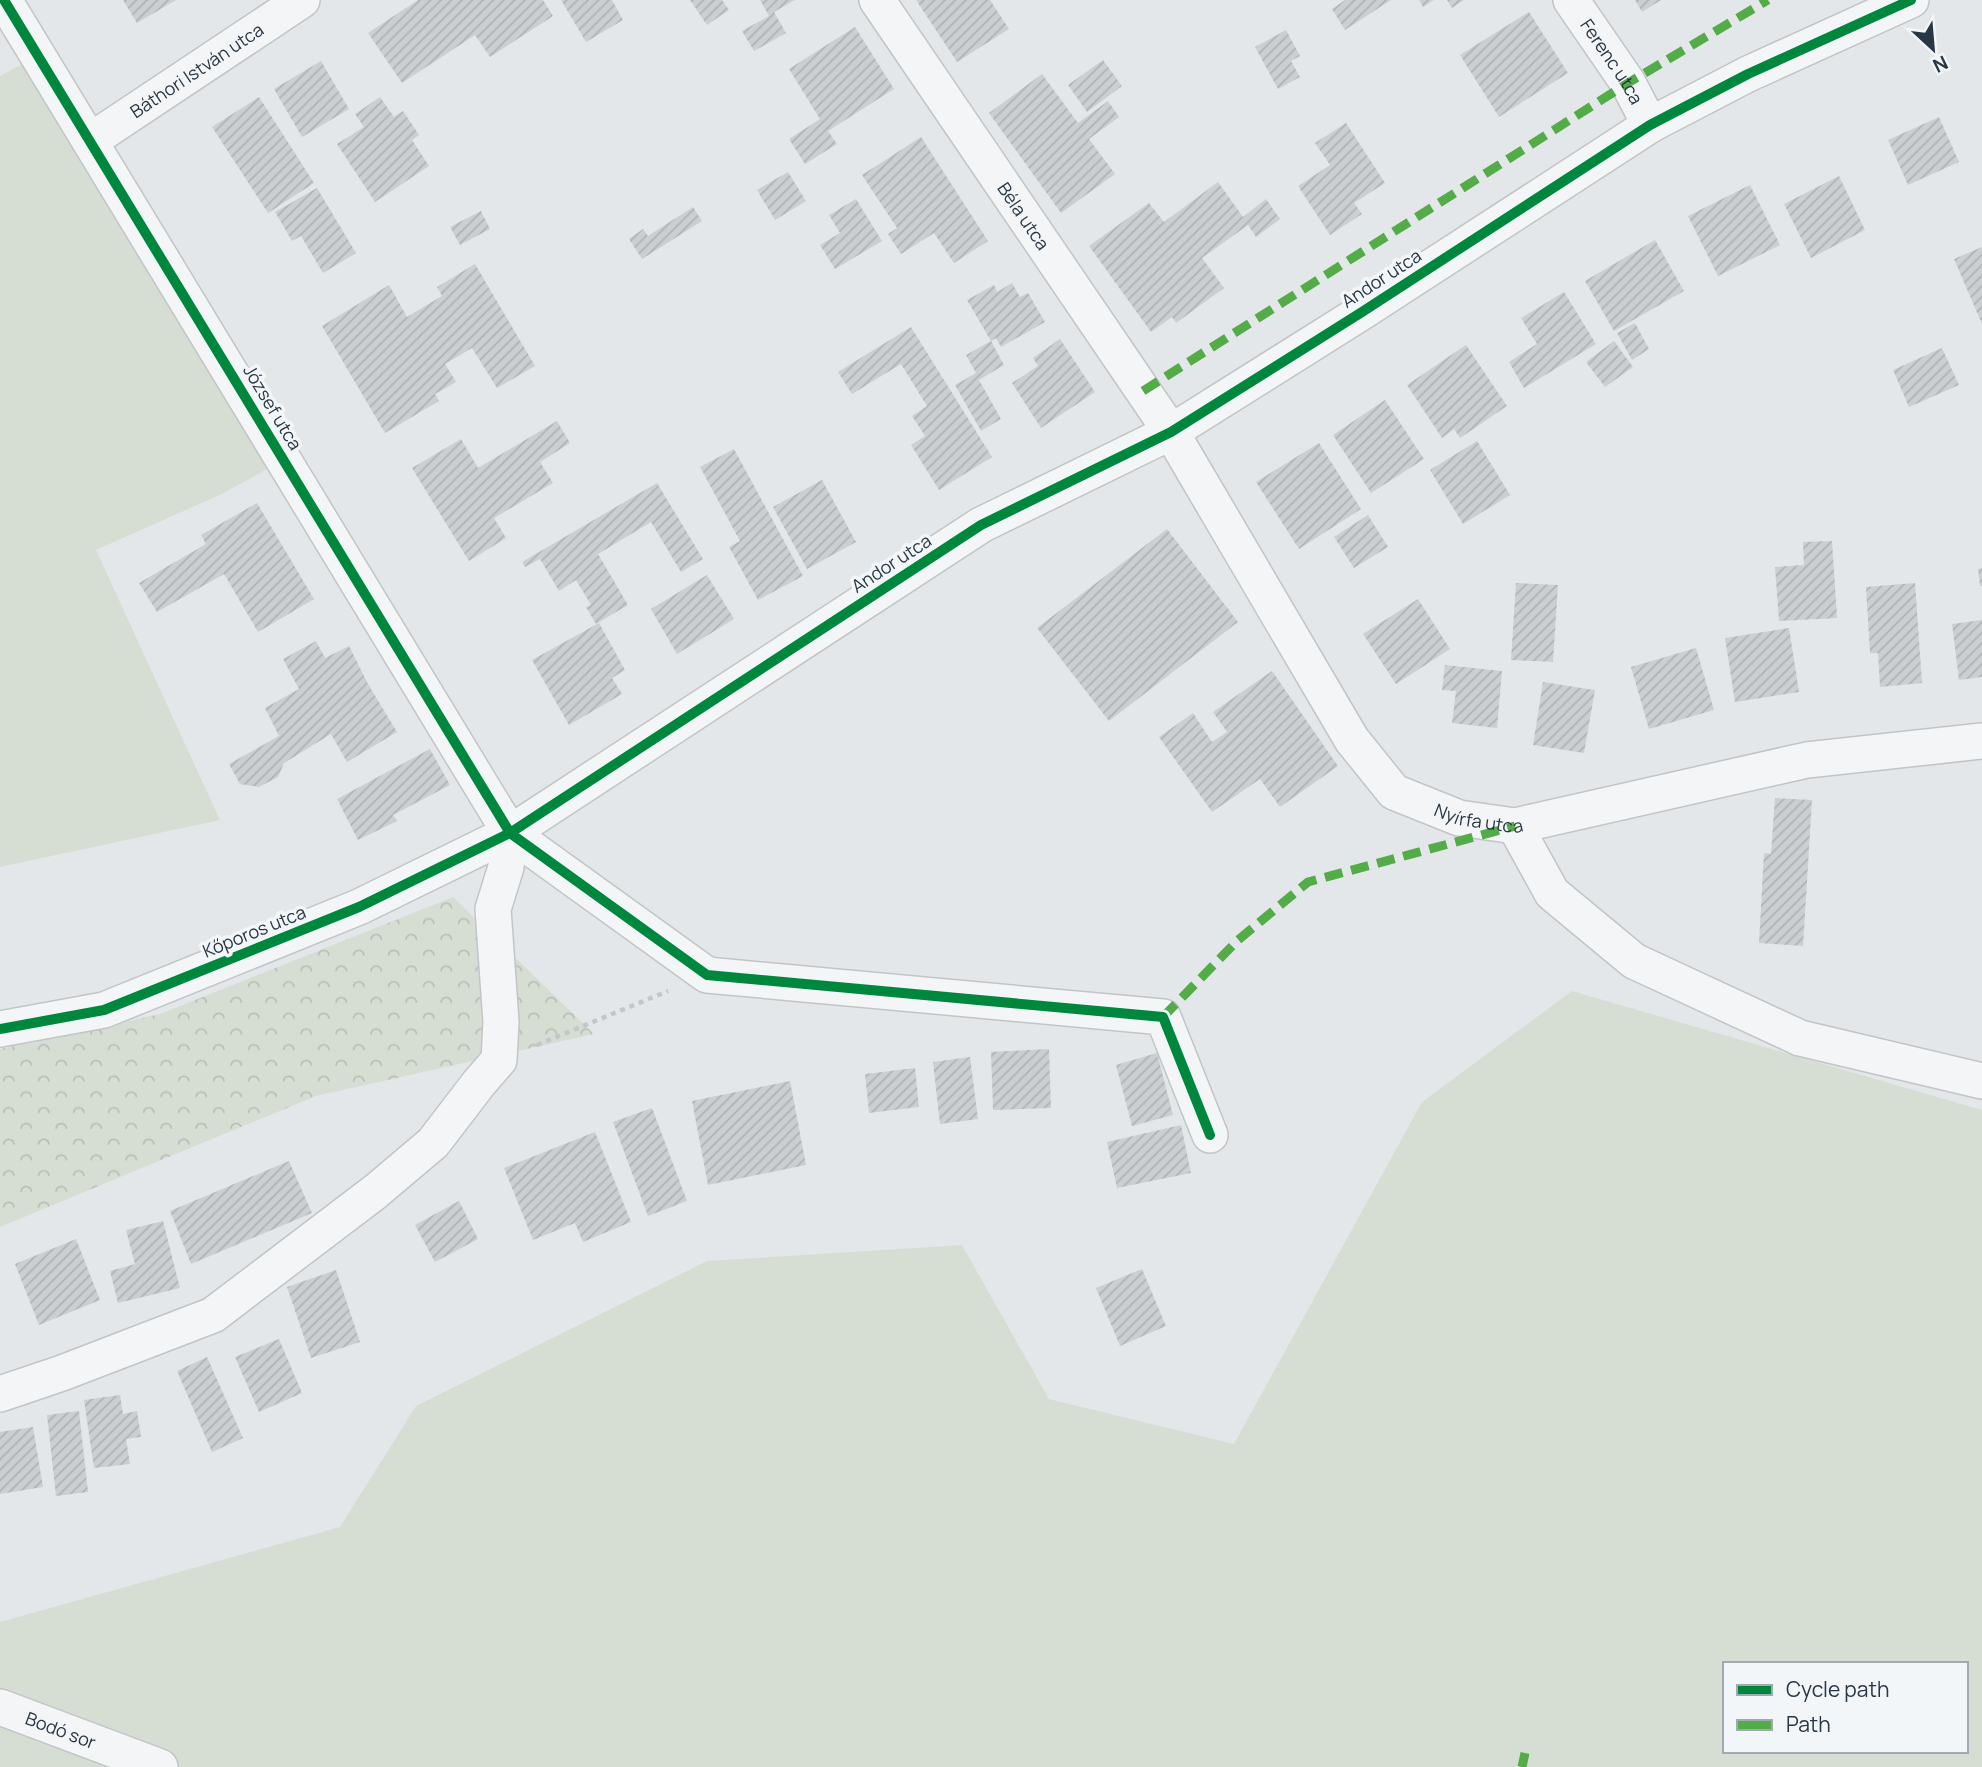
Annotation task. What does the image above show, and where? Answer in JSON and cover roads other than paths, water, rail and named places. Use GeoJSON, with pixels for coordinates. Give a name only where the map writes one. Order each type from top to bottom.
{"type":"FeatureCollection","features":[{"type":"Feature","properties":{"kind":"street","name":"József utca"},"geometry":{"type":"LineString","coordinates":[[4,0],[510,834]]}},
{"type":"Feature","properties":{"kind":"street","name":"Báthori István utca"},"geometry":{"type":"LineString","coordinates":[[90,141],[302,0]]}},
{"type":"Feature","properties":{"kind":"street","name":"Béla utca"},"geometry":{"type":"LineString","coordinates":[[877,0],[1171,432]]}},
{"type":"Feature","properties":{"kind":"street","name":"Ferenc utca"},"geometry":{"type":"LineString","coordinates":[[1571,0],[1628,83],[1650,125]]}},
{"type":"Feature","properties":{"kind":"street","name":"Andor utca"},"geometry":{"type":"LineString","coordinates":[[510,834],[981,525],[1171,432],[1650,125],[1748,74],[1911,0]]}},
{"type":"Feature","properties":{"kind":"street","name":"Nyírfa utca"},"geometry":{"type":"LineString","coordinates":[[1171,432],[1352,740],[1394,792],[1459,818],[1515,826],[1807,760],[1982,741]]}},
{"type":"Feature","properties":{"kind":"street"},"geometry":{"type":"LineString","coordinates":[[1515,826],[1552,893],[1634,961],[1800,1038],[1982,1082]]}},
{"type":"Feature","properties":{"kind":"street"},"geometry":{"type":"LineString","coordinates":[[0,1394],[213,1315],[375,1192],[433,1143],[499,1060],[501,1022],[493,909],[506,867],[510,834],[707,975],[1163,1017],[1210,1135]]}},
{"type":"Feature","properties":{"kind":"street","name":"Kőporos utca"},"geometry":{"type":"LineString","coordinates":[[0,1030],[104,1010],[359,907],[510,834]]}},
{"type":"Feature","properties":{"kind":"street","name":"Bodó sor"},"geometry":{"type":"LineString","coordinates":[[0,1707],[160,1767]]}}]}
